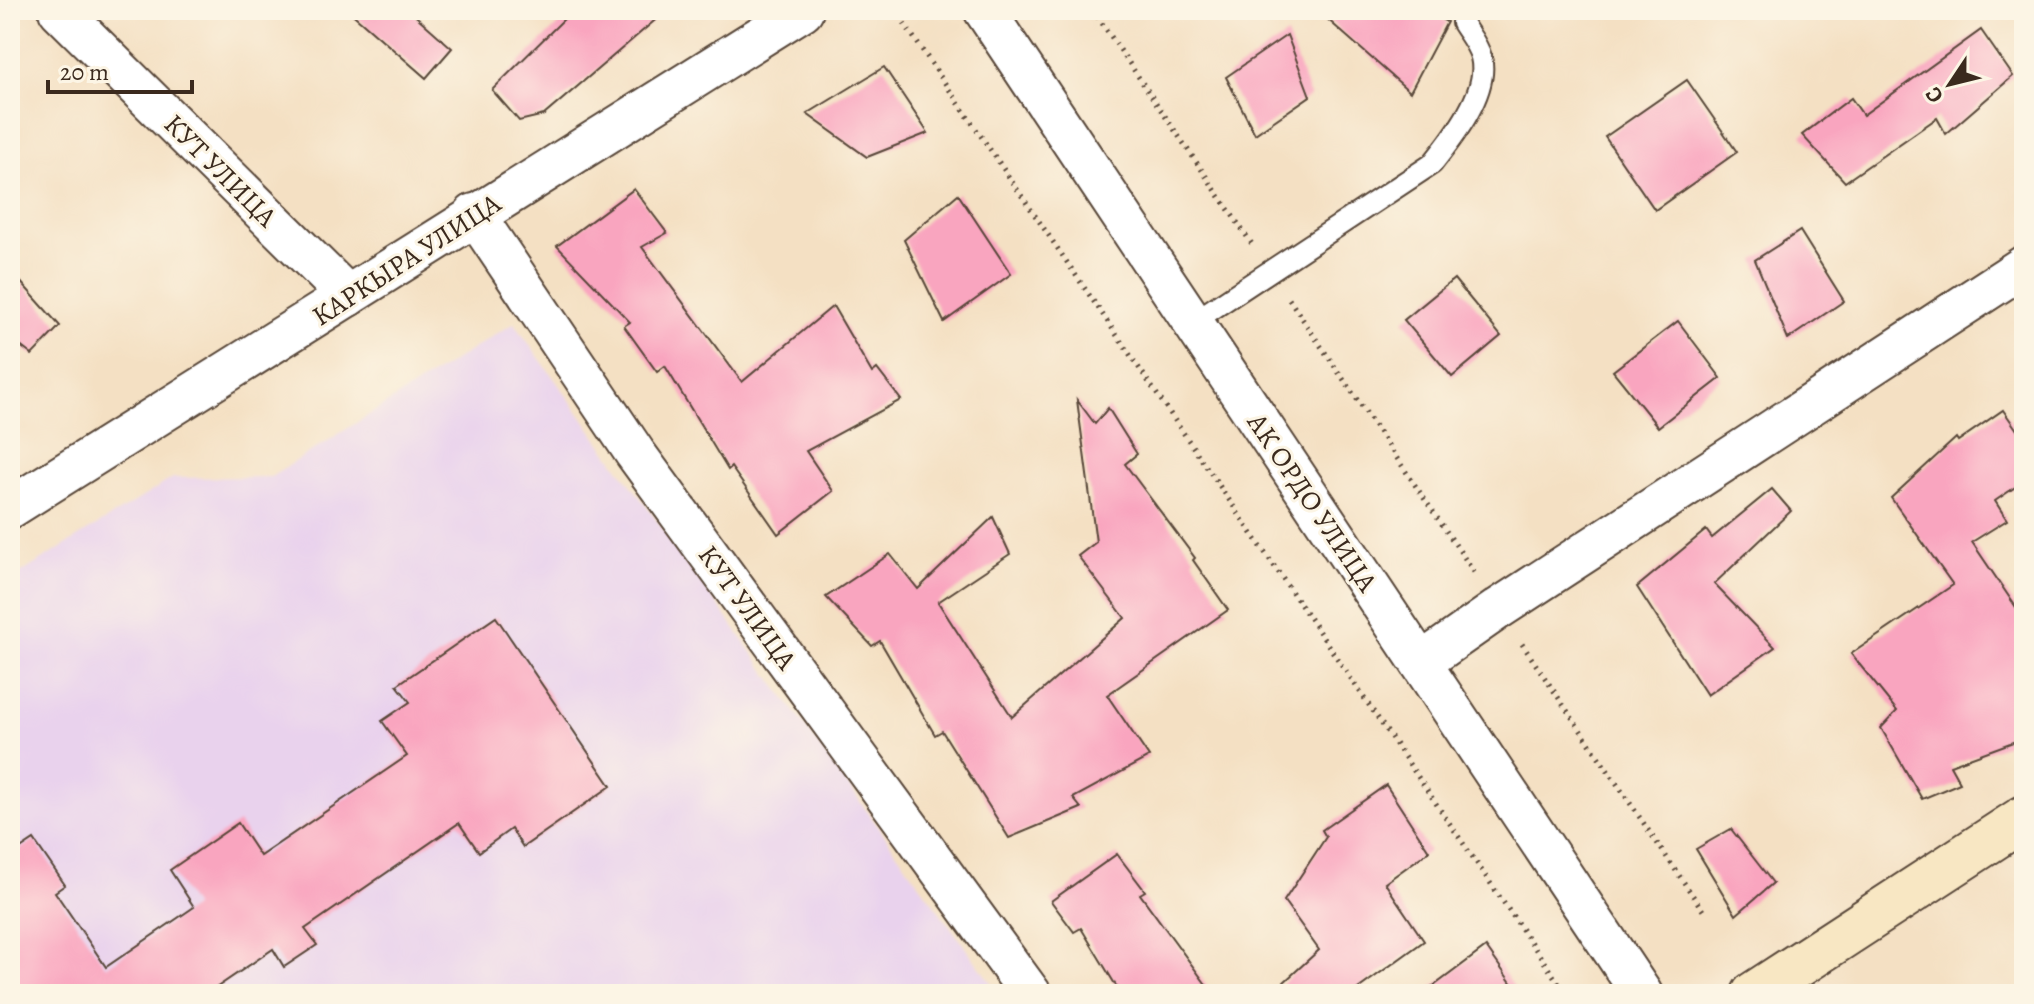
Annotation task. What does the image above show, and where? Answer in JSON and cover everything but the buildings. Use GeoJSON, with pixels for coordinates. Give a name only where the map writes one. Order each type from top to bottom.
{"type":"FeatureCollection","features":[{"type":"Feature","properties":{"kind":"street","name":"КУТ УЛИЦА"},"geometry":{"type":"LineString","coordinates":[[59,10],[348,296]]}},
{"type":"Feature","properties":{"kind":"street","name":"АК ОРДО УЛИЦА"},"geometry":{"type":"LineString","coordinates":[[984,10],[1642,994]]}},
{"type":"Feature","properties":{"kind":"street","name":"КАРКЫРА УЛИЦА"},"geometry":{"type":"LineString","coordinates":[[10,508],[348,296],[787,14]]}},
{"type":"Feature","properties":{"kind":"street","name":"КУТ УЛИЦА"},"geometry":{"type":"LineString","coordinates":[[474,214],[635,453],[1031,994]]}},
{"type":"Feature","properties":{"kind":"street"},"geometry":{"type":"LineString","coordinates":[[1421,663],[1498,609],[2024,266]]}},
{"type":"Feature","properties":{"kind":"street"},"geometry":{"type":"LineString","coordinates":[[1754,994],[2024,818]]}},
{"type":"Feature","properties":{"kind":"lane"},"geometry":{"type":"LineString","coordinates":[[1193,322],[1432,164],[1459,129],[1481,84],[1481,57],[1462,23]]}},
{"type":"Feature","properties":{"kind":"path"},"geometry":{"type":"LineString","coordinates":[[895,10],[1566,994]]}},
{"type":"Feature","properties":{"kind":"path"},"geometry":{"type":"LineString","coordinates":[[1093,10],[1706,915]]}},
{"type":"Feature","properties":{"kind":"shaded area"},"geometry":{"type":"Polygon","coordinates":[[[514,323],[999,994],[10,994],[10,580],[173,478],[271,477],[514,323]]]}}]}
